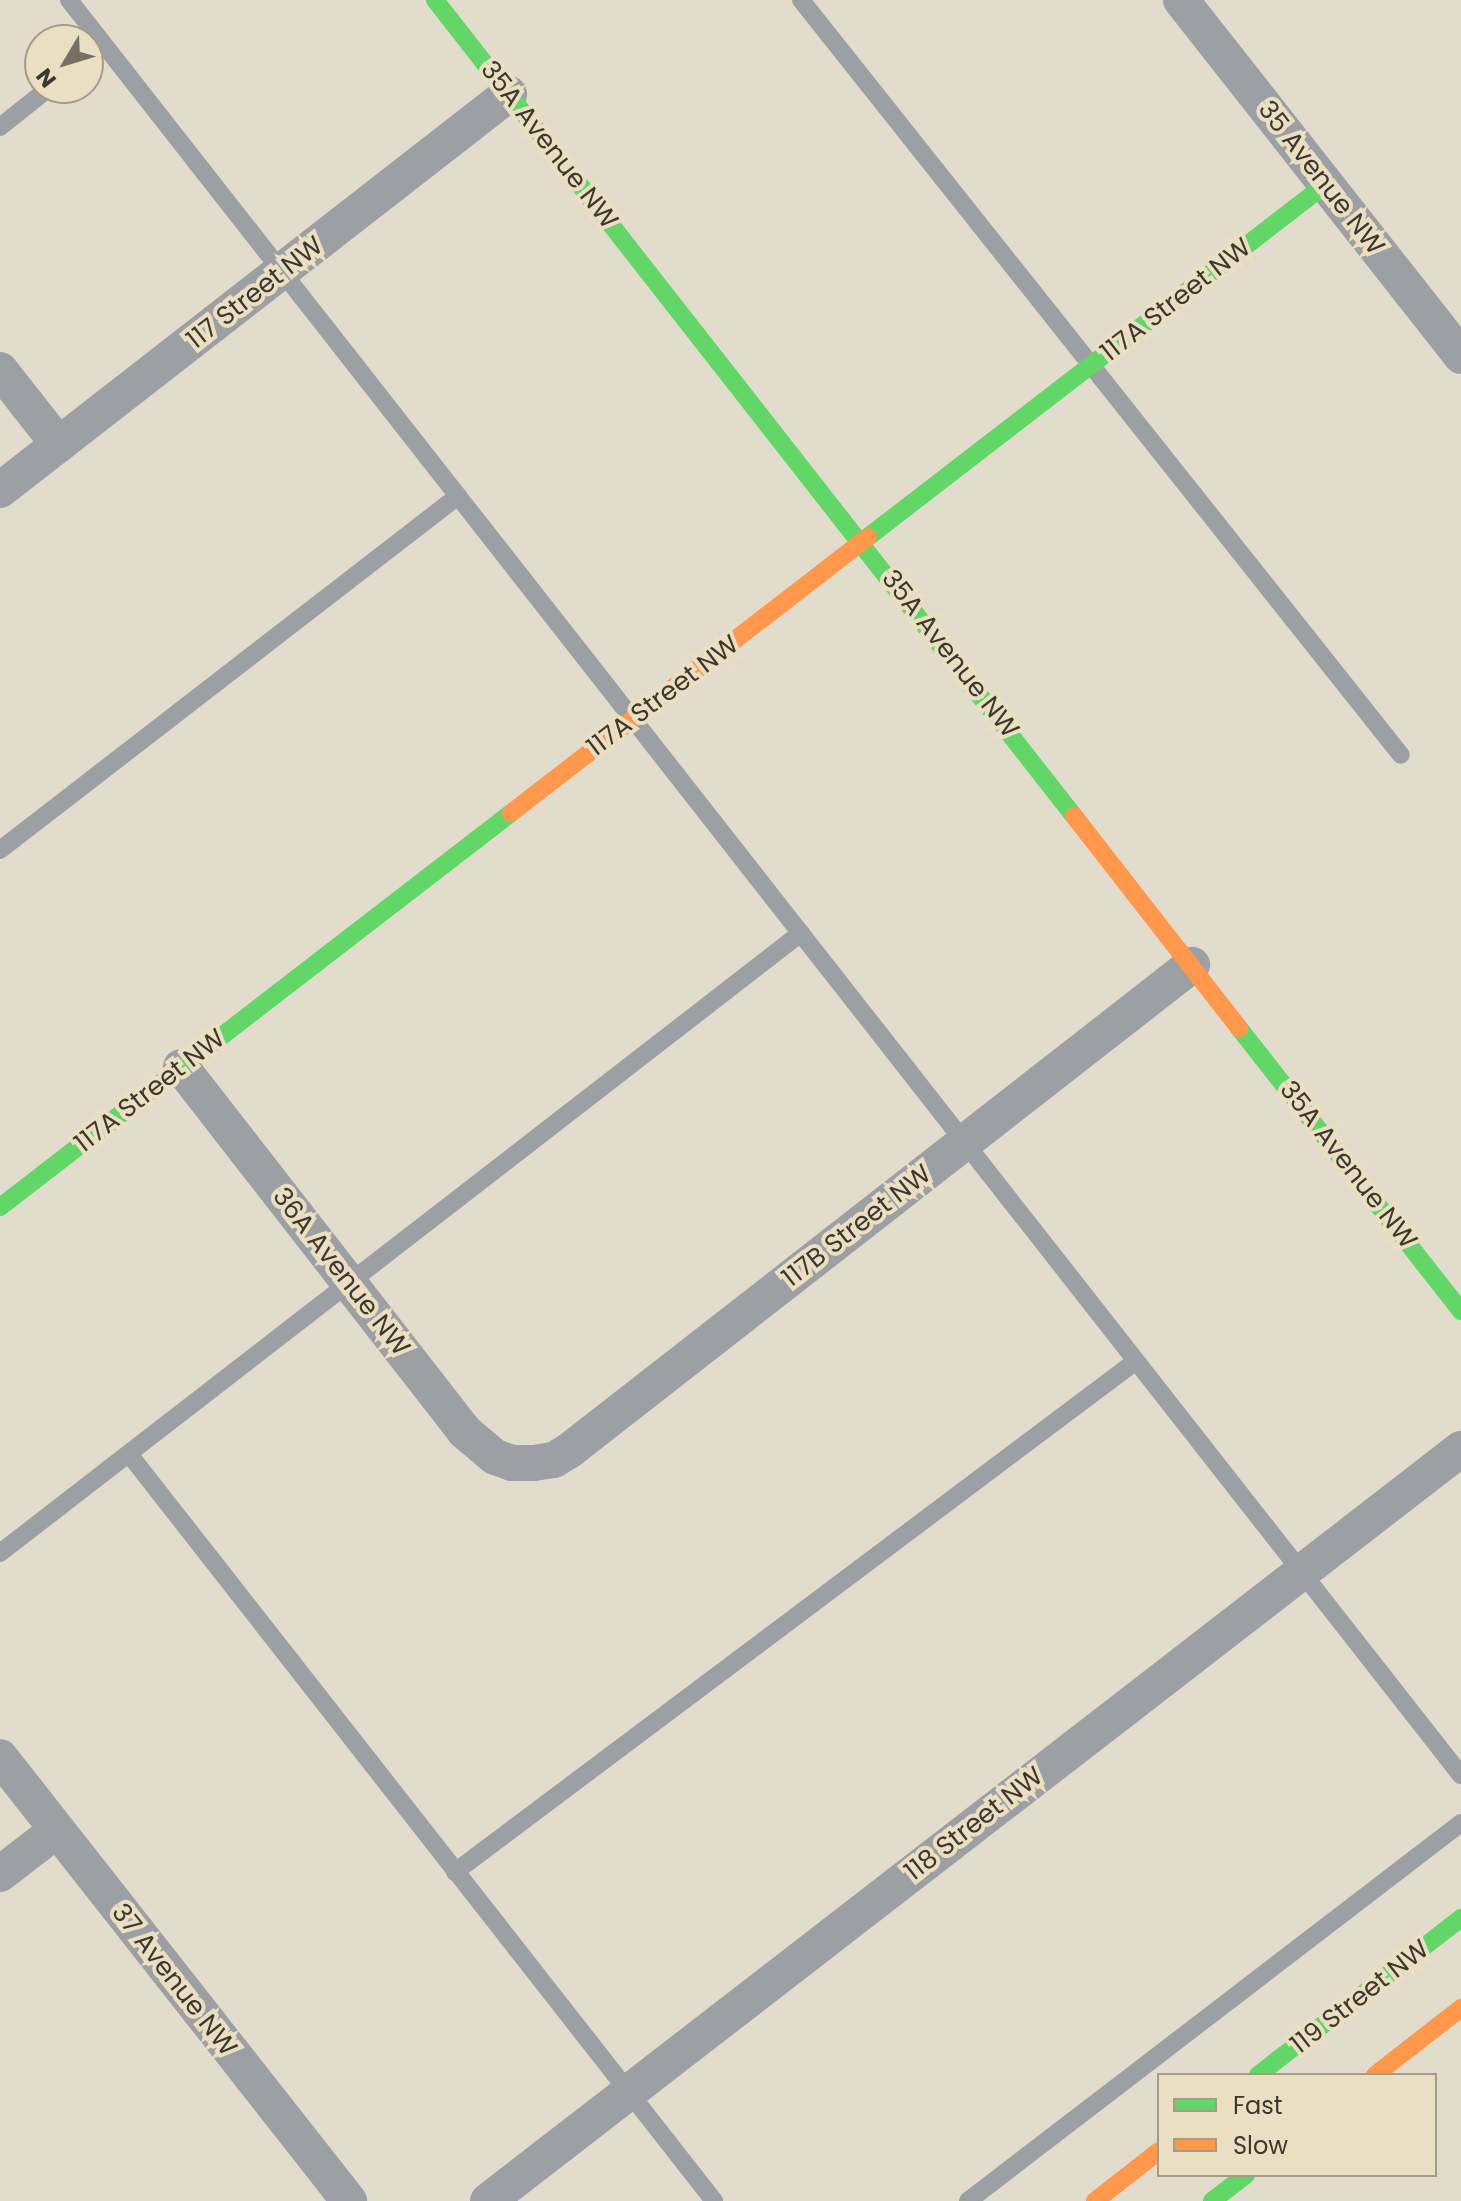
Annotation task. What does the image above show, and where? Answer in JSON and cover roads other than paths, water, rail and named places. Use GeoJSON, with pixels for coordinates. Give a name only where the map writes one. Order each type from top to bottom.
{"type":"FeatureCollection","features":[{"type":"Feature","properties":{"kind":"street","name":"35A Avenue NW"},"geometry":{"type":"LineString","coordinates":[[435,0],[1461,1311]]}},
{"type":"Feature","properties":{"kind":"street","name":"35 Avenue NW"},"geometry":{"type":"LineString","coordinates":[[1181,0],[1461,356]]}},
{"type":"Feature","properties":{"kind":"street","name":"117 Street NW"},"geometry":{"type":"LineString","coordinates":[[0,490],[509,94]]}},
{"type":"Feature","properties":{"kind":"street","name":"117A Street NW"},"geometry":{"type":"LineString","coordinates":[[0,1207],[1326,184]]}},
{"type":"Feature","properties":{"kind":"street"},"geometry":{"type":"LineString","coordinates":[[0,370],[59,445]]}},
{"type":"Feature","properties":{"kind":"street","name":"117B Street NW"},"geometry":{"type":"LineString","coordinates":[[512,1463],[554,1460],[570,1450],[1192,965]]}},
{"type":"Feature","properties":{"kind":"street","name":"36A Avenue NW"},"geometry":{"type":"LineString","coordinates":[[181,1067],[464,1431],[495,1457],[512,1463]]}},
{"type":"Feature","properties":{"kind":"street","name":"118 Street NW"},"geometry":{"type":"LineString","coordinates":[[488,2201],[1461,1449]]}},
{"type":"Feature","properties":{"kind":"street","name":"37 Avenue NW"},"geometry":{"type":"LineString","coordinates":[[0,1757],[349,2201]]}},
{"type":"Feature","properties":{"kind":"street"},"geometry":{"type":"LineString","coordinates":[[0,1874],[57,1830]]}},
{"type":"Feature","properties":{"kind":"street","name":"119 Street NW"},"geometry":{"type":"LineString","coordinates":[[1261,2073],[1461,1918]]}},
{"type":"Feature","properties":{"kind":"street"},"geometry":{"type":"LineString","coordinates":[[1378,2073],[1461,2008]]}},
{"type":"Feature","properties":{"kind":"street"},"geometry":{"type":"LineString","coordinates":[[1095,2201],[1157,2153]]}},
{"type":"Feature","properties":{"kind":"street"},"geometry":{"type":"LineString","coordinates":[[1212,2201],[1243,2177]]}},
{"type":"Feature","properties":{"kind":"lane"},"geometry":{"type":"LineString","coordinates":[[69,0],[88,24]]}},
{"type":"Feature","properties":{"kind":"lane"},"geometry":{"type":"LineString","coordinates":[[801,0],[1401,755]]}},
{"type":"Feature","properties":{"kind":"lane"},"geometry":{"type":"LineString","coordinates":[[104,45],[1461,1775]]}},
{"type":"Feature","properties":{"kind":"lane"},"geometry":{"type":"LineString","coordinates":[[0,127],[29,104]]}},
{"type":"Feature","properties":{"kind":"lane"},"geometry":{"type":"LineString","coordinates":[[0,850],[458,496]]}},
{"type":"Feature","properties":{"kind":"lane"},"geometry":{"type":"LineString","coordinates":[[0,1553],[801,933]]}},
{"type":"Feature","properties":{"kind":"lane"},"geometry":{"type":"LineString","coordinates":[[455,1872],[1136,1361]]}},
{"type":"Feature","properties":{"kind":"lane"},"geometry":{"type":"LineString","coordinates":[[129,1454],[714,2201]]}},
{"type":"Feature","properties":{"kind":"lane"},"geometry":{"type":"LineString","coordinates":[[968,2201],[1461,1823]]}}]}
